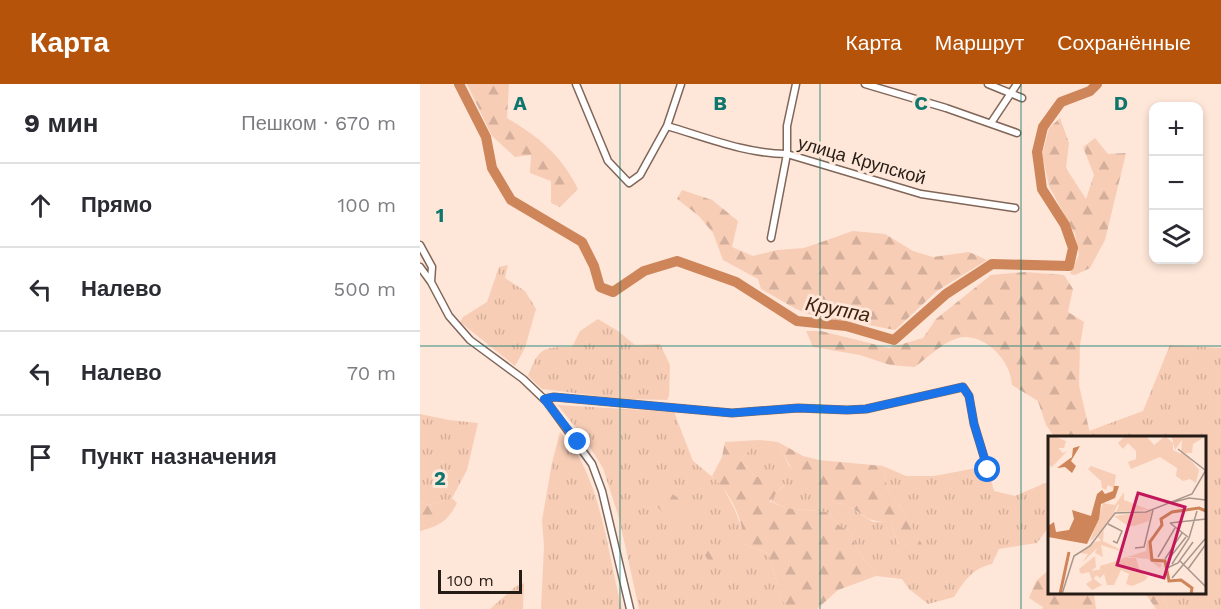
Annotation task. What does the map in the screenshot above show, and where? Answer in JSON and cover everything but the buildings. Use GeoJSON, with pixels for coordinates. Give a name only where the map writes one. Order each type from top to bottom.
{"type":"FeatureCollection","features":[{"type":"Feature","properties":{"kind":"street"},"geometry":{"type":"LineString","coordinates":[[576,84],[608,161],[628,183],[640,175],[667,126],[681,84]]}},
{"type":"Feature","properties":{"kind":"street"},"geometry":{"type":"LineString","coordinates":[[771,238],[787,154],[787,126],[796,84]]}},
{"type":"Feature","properties":{"kind":"street"},"geometry":{"type":"LineString","coordinates":[[865,84],[1017,133]]}},
{"type":"Feature","properties":{"kind":"street"},"geometry":{"type":"LineString","coordinates":[[988,84],[1022,98]]}},
{"type":"Feature","properties":{"kind":"street"},"geometry":{"type":"LineString","coordinates":[[991,123],[1017,84]]}},
{"type":"Feature","properties":{"kind":"street","name":"улица Крупской"},"geometry":{"type":"LineString","coordinates":[[667,126],[770,154],[787,154],[921,194],[1015,208]]}},
{"type":"Feature","properties":{"kind":"street"},"geometry":{"type":"LineString","coordinates":[[420,245],[432,267],[431,282]]}},
{"type":"Feature","properties":{"kind":"street"},"geometry":{"type":"LineString","coordinates":[[420,267],[431,282],[449,316],[470,340],[500,361],[544,399],[592,464],[602,491],[630,609]]}},
{"type":"Feature","properties":{"kind":"street"},"geometry":{"type":"LineString","coordinates":[[544,399],[554,397],[732,413],[798,408],[847,410],[866,409],[963,387],[969,396],[974,424],[988,470]]}},
{"type":"Feature","properties":{"kind":"green space"},"geometry":{"type":"Polygon","coordinates":[[[467,84],[509,84],[507,118],[530,133],[557,157],[578,189],[560,207],[551,203],[551,181],[530,173],[531,155],[515,157],[492,136],[467,84]]]}},
{"type":"Feature","properties":{"kind":"green space"},"geometry":{"type":"Polygon","coordinates":[[[1060,118],[1069,143],[1066,168],[1086,199],[1094,175],[1083,147],[1095,138],[1108,154],[1126,153],[1105,240],[1090,268],[1075,275],[1070,274],[1079,255],[1075,234],[1049,186],[1042,155],[1049,128],[1060,118]]]}},
{"type":"Feature","properties":{"kind":"green space"},"geometry":{"type":"Polygon","coordinates":[[[682,190],[712,200],[738,221],[732,247],[753,256],[777,250],[804,248],[853,231],[885,234],[913,251],[933,257],[969,252],[987,260],[937,291],[895,330],[854,322],[825,320],[796,309],[761,289],[758,279],[723,260],[713,233],[699,216],[677,199],[682,190]]]}},
{"type":"Feature","properties":{"kind":"green space"},"geometry":{"type":"Polygon","coordinates":[[[508,265],[505,278],[525,291],[536,309],[525,348],[515,366],[460,322],[463,317],[487,302],[499,267],[508,265]]]}},
{"type":"Feature","properties":{"kind":"green space"},"geometry":{"type":"Polygon","coordinates":[[[1025,272],[1064,275],[1073,289],[1068,312],[1084,322],[1080,345],[1079,385],[1091,436],[1054,436],[1046,425],[1038,401],[1012,385],[1009,371],[999,355],[980,340],[966,337],[952,340],[915,367],[890,365],[860,355],[813,347],[806,331],[821,331],[889,348],[923,338],[936,319],[991,275],[1025,272]]]}},
{"type":"Feature","properties":{"kind":"green space"},"geometry":{"type":"Polygon","coordinates":[[[598,319],[635,345],[660,344],[670,365],[667,400],[622,399],[542,389],[528,376],[539,354],[554,347],[572,347],[580,331],[598,319]]]}},
{"type":"Feature","properties":{"kind":"green space"},"geometry":{"type":"Polygon","coordinates":[[[1170,345],[1221,348],[1221,609],[1168,609],[1161,594],[1206,594],[1206,436],[1090,436],[1089,431],[1143,411],[1170,345]]]}},
{"type":"Feature","properties":{"kind":"green space"},"geometry":{"type":"Polygon","coordinates":[[[558,405],[674,412],[693,461],[721,484],[735,510],[744,534],[743,544],[768,553],[781,597],[787,609],[639,609],[619,518],[603,468],[586,441],[558,405]]]}},
{"type":"Feature","properties":{"kind":"green space"},"geometry":{"type":"Polygon","coordinates":[[[420,414],[478,423],[467,470],[452,498],[429,505],[420,502],[420,414]]]}},
{"type":"Feature","properties":{"kind":"green space"},"geometry":{"type":"Polygon","coordinates":[[[560,432],[577,454],[593,490],[622,609],[541,609],[544,546],[542,520],[560,432]]]}},
{"type":"Feature","properties":{"kind":"green space"},"geometry":{"type":"Polygon","coordinates":[[[759,440],[778,442],[789,466],[823,500],[846,505],[873,522],[890,522],[898,544],[927,555],[900,506],[888,491],[883,466],[906,476],[934,476],[987,466],[994,491],[1015,496],[1048,482],[1048,528],[1037,543],[999,549],[992,564],[979,569],[970,576],[954,597],[928,604],[909,589],[902,579],[876,576],[858,550],[852,533],[840,526],[826,512],[786,508],[769,500],[785,485],[755,476],[740,460],[759,440]]]}},
{"type":"Feature","properties":{"kind":"green space"},"geometry":{"type":"Polygon","coordinates":[[[759,440],[740,460],[755,476],[785,484],[769,501],[786,508],[826,512],[840,526],[852,533],[858,550],[876,576],[838,590],[817,609],[787,609],[781,597],[768,553],[743,544],[739,516],[735,507],[712,476],[722,457],[725,442],[759,440]]]}},
{"type":"Feature","properties":{"kind":"green space"},"geometry":{"type":"Polygon","coordinates":[[[778,442],[803,456],[819,460],[883,466],[888,491],[900,506],[928,555],[918,555],[902,548],[890,522],[870,519],[844,505],[815,497],[796,476],[778,442]]]}},
{"type":"Feature","properties":{"kind":"green space"},"geometry":{"type":"Polygon","coordinates":[[[663,488],[677,497],[687,512],[675,520],[649,499],[663,488]]]}},
{"type":"Feature","properties":{"kind":"green space"},"geometry":{"type":"Polygon","coordinates":[[[452,498],[457,503],[450,514],[438,525],[420,531],[420,502],[429,505],[452,498]]]}},
{"type":"Feature","properties":{"kind":"green space"},"geometry":{"type":"Polygon","coordinates":[[[713,543],[722,549],[721,564],[709,562],[705,555],[713,543]]]}},
{"type":"Feature","properties":{"kind":"green space"},"geometry":{"type":"Polygon","coordinates":[[[1048,571],[1048,594],[1094,594],[1096,609],[1042,609],[1043,607],[1029,598],[1036,581],[1048,571]]]}},
{"type":"Feature","properties":{"kind":"green space"},"geometry":{"type":"Polygon","coordinates":[[[524,583],[523,609],[490,609],[515,587],[524,583]]]}},
{"type":"Feature","properties":{"kind":"green space"},"geometry":{"type":"Polygon","coordinates":[[[1146,594],[1161,594],[1168,609],[1156,609],[1146,594]]]}},
{"type":"Feature","properties":{"kind":"waterway","name":"Круппа"},"geometry":{"type":"LineString","coordinates":[[459,84],[486,137],[492,168],[511,200],[582,242],[594,266],[600,287],[613,292],[644,271],[677,261],[736,282],[797,321],[846,326],[894,340],[946,294],[992,264],[1069,266],[1073,248],[1065,225],[1042,189],[1037,152],[1043,127],[1061,102],[1090,91],[1097,84]]}},
{"type":"Feature","properties":{"kind":"route"},"geometry":{"type":"LineString","coordinates":[[578,442],[544,399],[554,397],[732,413],[798,408],[847,410],[866,409],[963,387],[969,396],[974,424],[988,470]]}}]}
